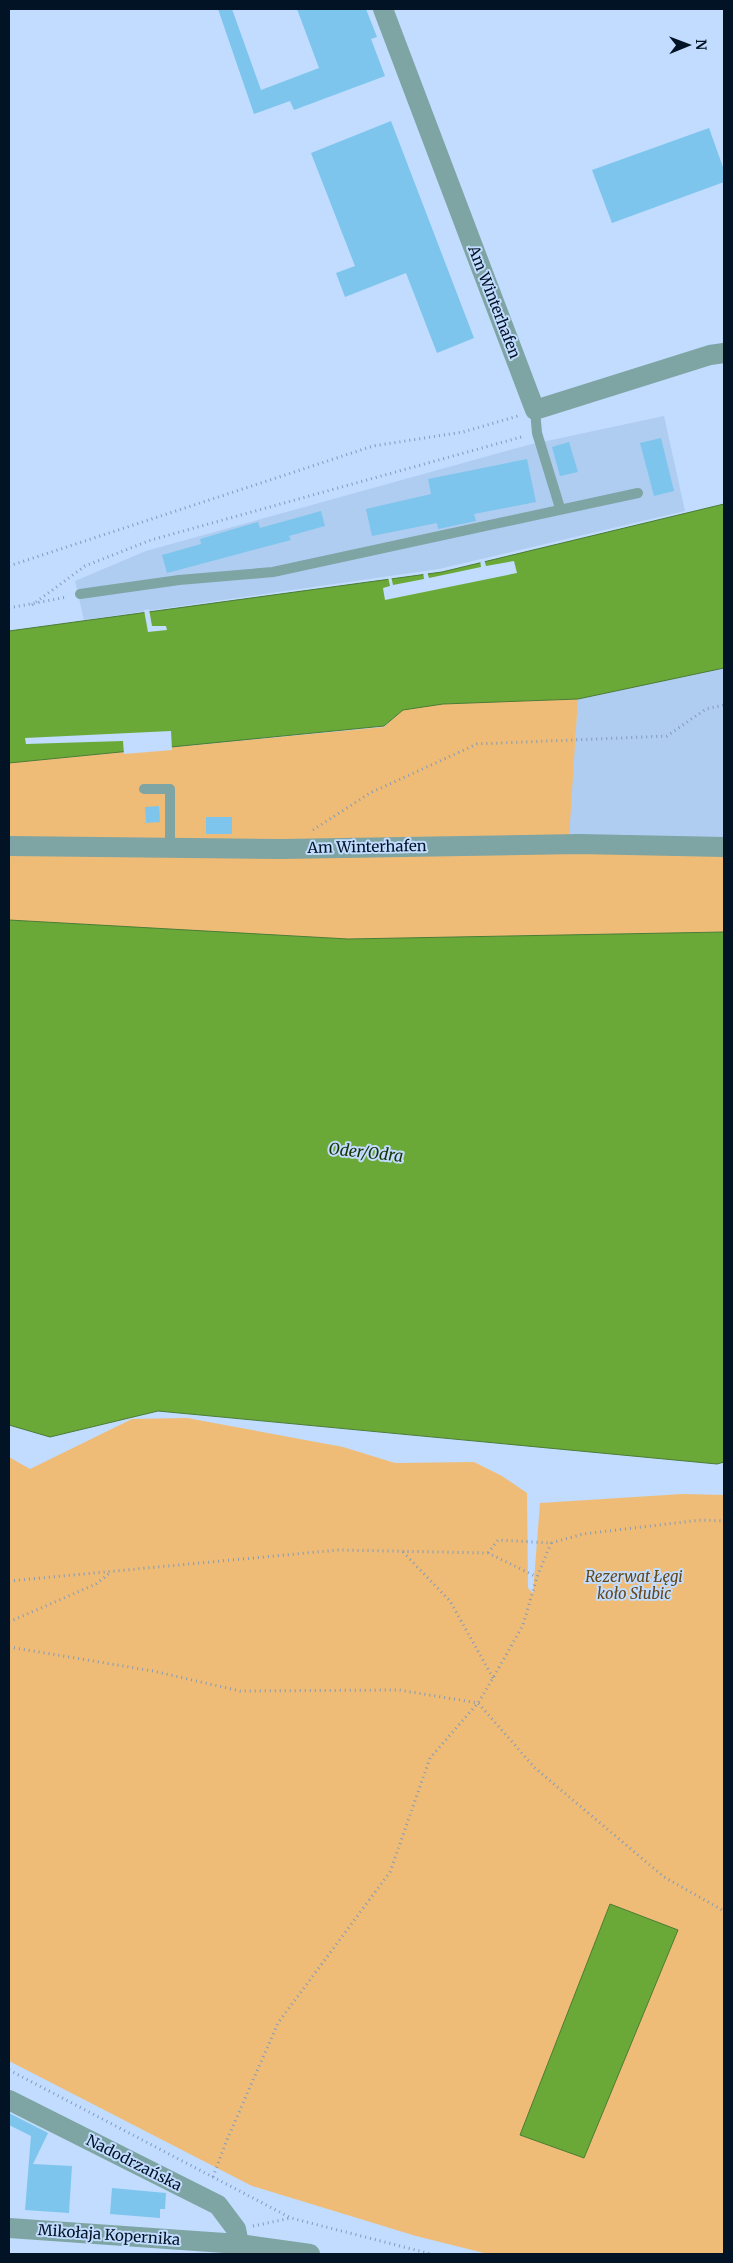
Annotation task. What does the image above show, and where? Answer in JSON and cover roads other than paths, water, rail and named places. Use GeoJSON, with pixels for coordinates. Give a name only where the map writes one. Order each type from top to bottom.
{"type":"FeatureCollection","features":[{"type":"Feature","properties":{"kind":"street","name":"Am Winterhafen"},"geometry":{"type":"LineString","coordinates":[[383,9],[535,410]]}},
{"type":"Feature","properties":{"kind":"street"},"geometry":{"type":"LineString","coordinates":[[535,410],[710,354],[724,352]]}},
{"type":"Feature","properties":{"kind":"street","name":"Am Winterhafen"},"geometry":{"type":"LineString","coordinates":[[9,846],[282,849],[579,844],[724,847]]}},
{"type":"Feature","properties":{"kind":"street","name":"Nadodrzańska"},"geometry":{"type":"LineString","coordinates":[[9,2100],[218,2205],[237,2236]]}},
{"type":"Feature","properties":{"kind":"street","name":"Mikołaja Kopernika"},"geometry":{"type":"LineString","coordinates":[[9,2228],[237,2236],[310,2254]]}},
{"type":"Feature","properties":{"kind":"lane"},"geometry":{"type":"LineString","coordinates":[[535,410],[537,433],[560,508]]}},
{"type":"Feature","properties":{"kind":"lane"},"geometry":{"type":"LineString","coordinates":[[80,594],[179,580],[273,572],[560,508],[638,493]]}},
{"type":"Feature","properties":{"kind":"lane"},"geometry":{"type":"LineString","coordinates":[[144,789],[170,789],[170,848]]}},
{"type":"Feature","properties":{"kind":"water"},"geometry":{"type":"Polygon","coordinates":[[[724,504],[724,668],[578,699],[443,704],[403,710],[384,726],[9,763],[9,631],[442,572],[724,504]]]}},
{"type":"Feature","properties":{"kind":"water","name":"Oder/Odra"},"geometry":{"type":"Polygon","coordinates":[[[9,920],[348,939],[724,932],[724,1462],[717,1464],[158,1411],[50,1437],[9,1425],[9,920]]]}},
{"type":"Feature","properties":{"kind":"water"},"geometry":{"type":"Polygon","coordinates":[[[610,1904],[678,1930],[584,2158],[520,2135],[610,1904]]]}},
{"type":"Feature","properties":{"kind":"park label","name":"Rezerwat Łęgi koło Słubic"},"geometry":{"type":"Point","coordinates":[634,1586]}}]}
